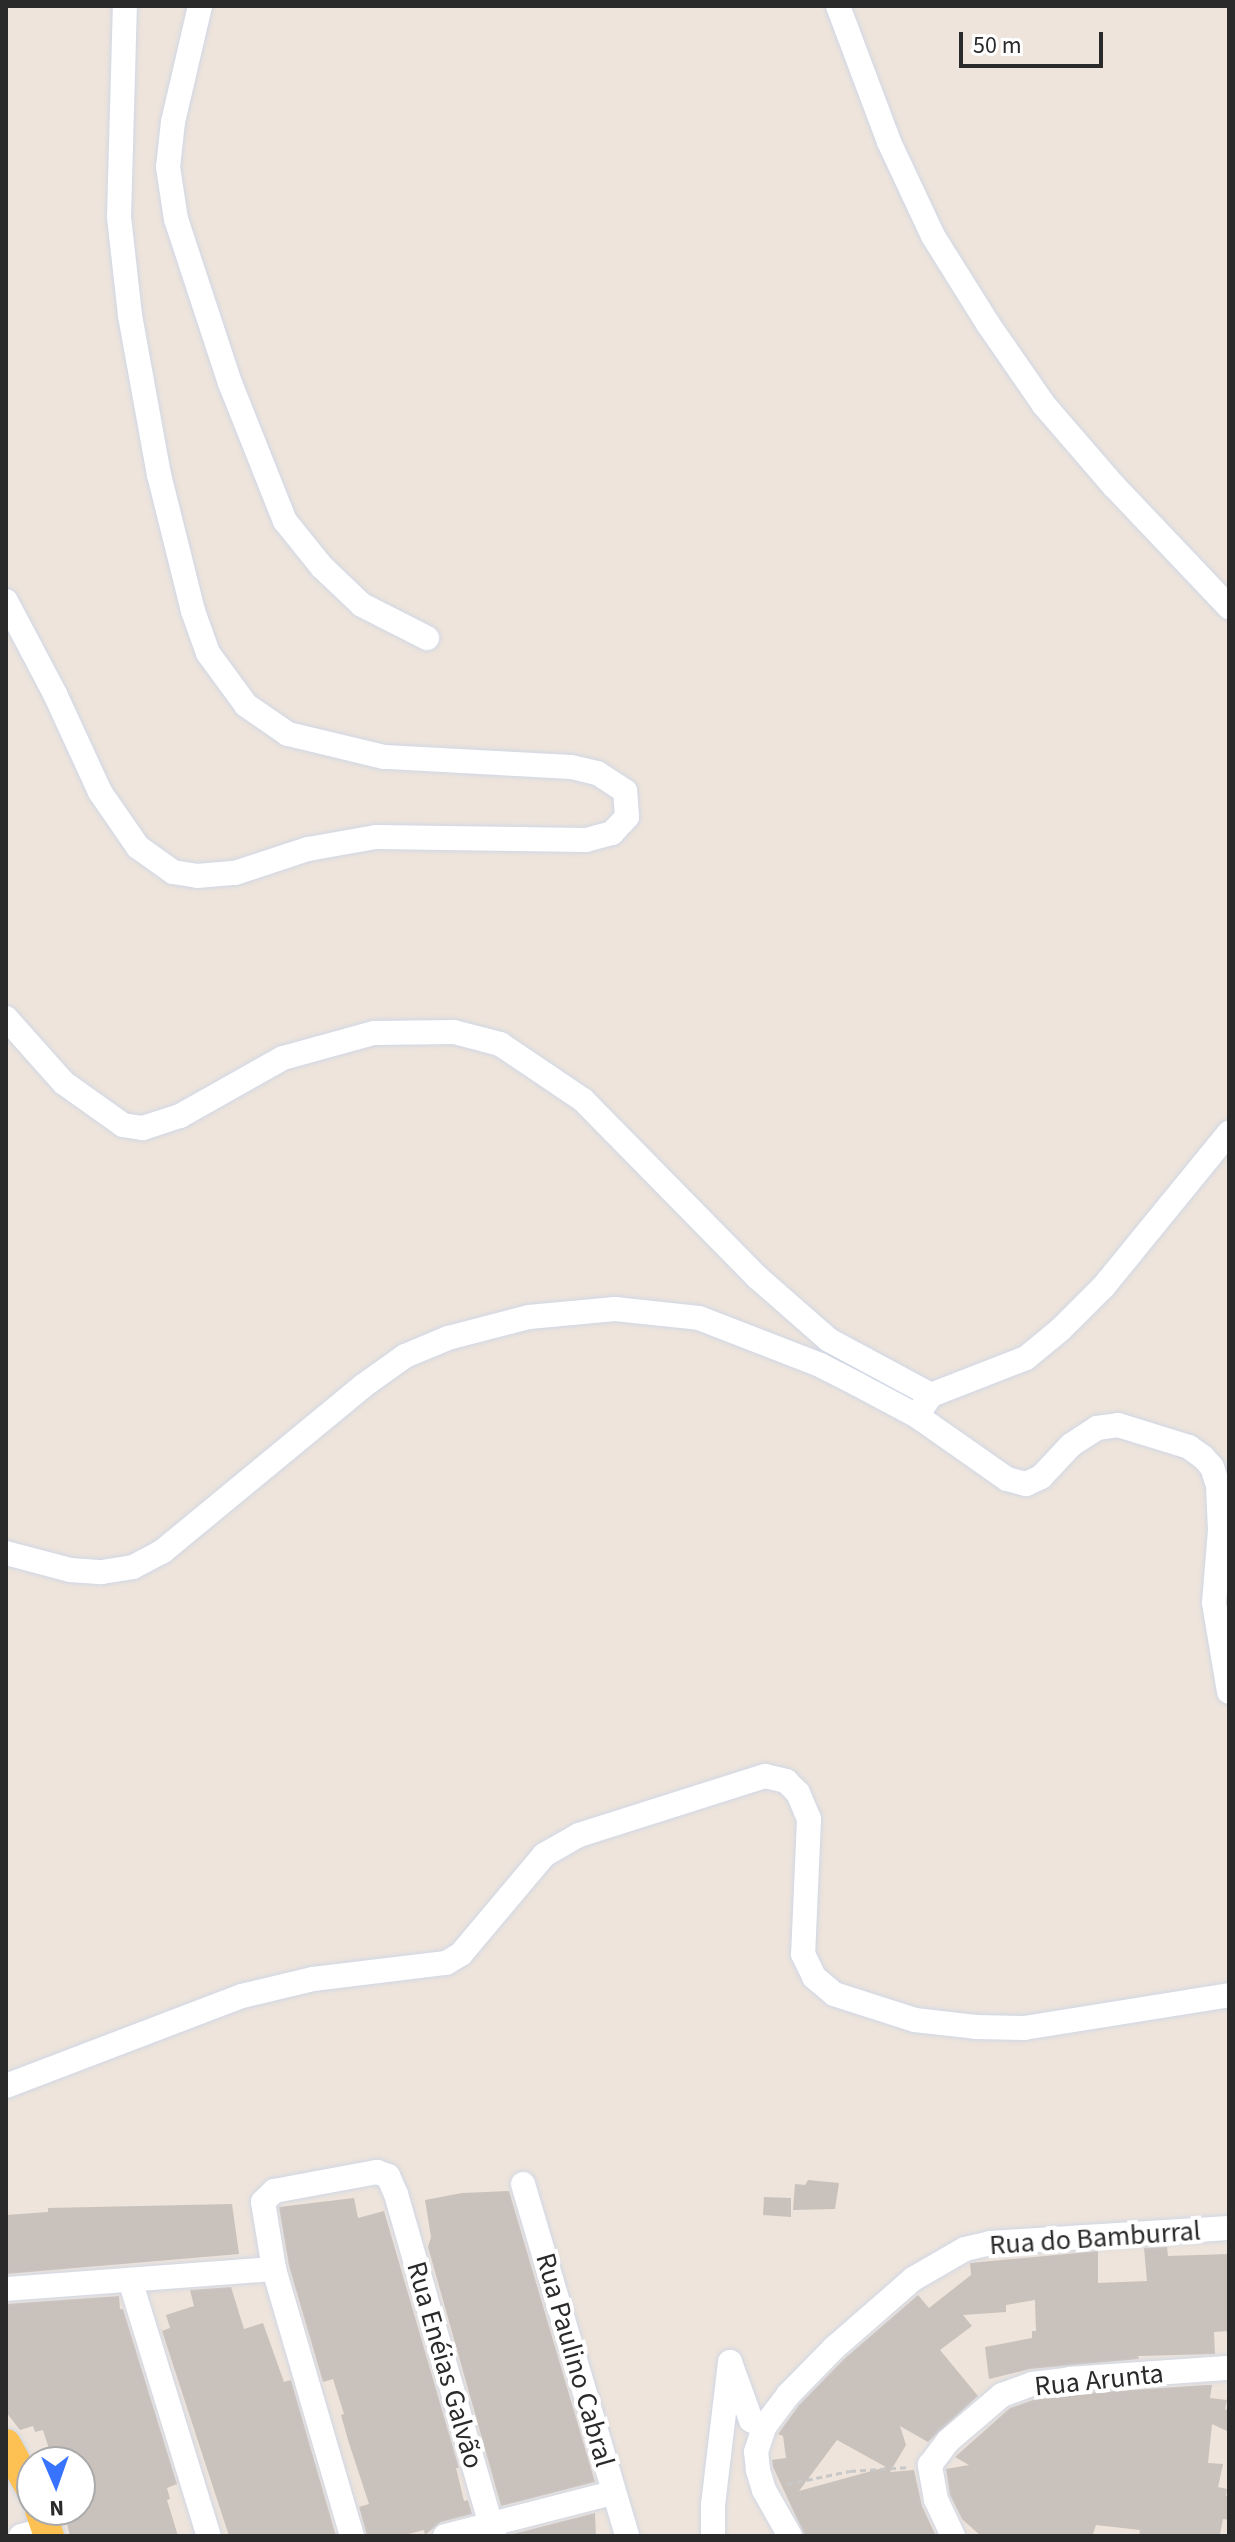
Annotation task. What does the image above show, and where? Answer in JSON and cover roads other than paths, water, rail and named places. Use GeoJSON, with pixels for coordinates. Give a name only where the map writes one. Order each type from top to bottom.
{"type":"FeatureCollection","features":[{"type":"Feature","properties":{"kind":"main road"},"geometry":{"type":"LineString","coordinates":[[6,2444],[16,2462]]}},
{"type":"Feature","properties":{"kind":"street"},"geometry":{"type":"LineString","coordinates":[[6,601],[55,694],[100,792],[138,847],[173,872],[197,876],[235,873],[308,849],[376,837],[586,840],[612,833],[627,817],[625,791],[597,773],[571,767],[384,757],[288,734],[246,705],[208,653],[193,611],[164,498],[130,315],[119,217],[125,6]]}},
{"type":"Feature","properties":{"kind":"street"},"geometry":{"type":"LineString","coordinates":[[200,6],[173,122],[168,167],[176,219],[230,383],[285,521],[322,567],[362,605],[427,638]]}},
{"type":"Feature","properties":{"kind":"street"},"geometry":{"type":"LineString","coordinates":[[838,6],[901,169],[933,236],[988,324],[1054,416],[1114,486],[1229,607]]}},
{"type":"Feature","properties":{"kind":"street"},"geometry":{"type":"LineString","coordinates":[[6,1018],[64,1083],[123,1125],[143,1128],[180,1116],[283,1058],[374,1033],[454,1032],[500,1044],[583,1100],[757,1277],[829,1340],[931,1395]]}},
{"type":"Feature","properties":{"kind":"street"},"geometry":{"type":"LineString","coordinates":[[917,1416],[931,1395],[1026,1358],[1060,1330],[1104,1286],[1229,1133]]}},
{"type":"Feature","properties":{"kind":"street"},"geometry":{"type":"LineString","coordinates":[[6,1553],[70,1570],[102,1572],[133,1567],[163,1551],[350,1396],[405,1356],[448,1338],[529,1317],[615,1309],[699,1318],[820,1365],[917,1416],[984,1466],[1007,1479],[1026,1484],[1041,1477],[1071,1445],[1097,1428],[1118,1425],[1171,1440],[1203,1457],[1212,1467],[1218,1485],[1220,1530],[1214,1603],[1229,1692]]}},
{"type":"Feature","properties":{"kind":"street"},"geometry":{"type":"LineString","coordinates":[[6,2086],[242,1996],[313,1979],[446,1963],[461,1954],[544,1855],[579,1835],[765,1776],[786,1781],[798,1793],[809,1819],[803,1954],[814,1977],[834,1994],[915,2020],[1012,2028],[1229,1995]]}},
{"type":"Feature","properties":{"kind":"street","name":"Rua Enéias Galvão"},"geometry":{"type":"LineString","coordinates":[[274,2269],[263,2215],[263,2202],[274,2191],[377,2172],[388,2176],[396,2194],[492,2530]]}},
{"type":"Feature","properties":{"kind":"street","name":"Rua Paulino Cabral"},"geometry":{"type":"LineString","coordinates":[[523,2184],[627,2536]]}},
{"type":"Feature","properties":{"kind":"street","name":"Rua do Bamburral"},"geometry":{"type":"LineString","coordinates":[[790,2536],[764,2490],[756,2452],[764,2427],[788,2395],[834,2348],[913,2279],[965,2249],[1003,2241],[1229,2228]]}},
{"type":"Feature","properties":{"kind":"street"},"geometry":{"type":"LineString","coordinates":[[6,2289],[274,2269],[352,2536]]}},
{"type":"Feature","properties":{"kind":"street"},"geometry":{"type":"LineString","coordinates":[[130,2280],[209,2536]]}},
{"type":"Feature","properties":{"kind":"street"},"geometry":{"type":"LineString","coordinates":[[713,2536],[713,2505],[730,2362],[751,2420],[764,2427]]}},
{"type":"Feature","properties":{"kind":"street","name":"Rua Arunta"},"geometry":{"type":"LineString","coordinates":[[953,2536],[936,2500],[930,2465],[948,2441],[991,2402],[1032,2384],[1229,2368]]}},
{"type":"Feature","properties":{"kind":"street"},"geometry":{"type":"LineString","coordinates":[[445,2536],[492,2530],[612,2493]]}}]}
